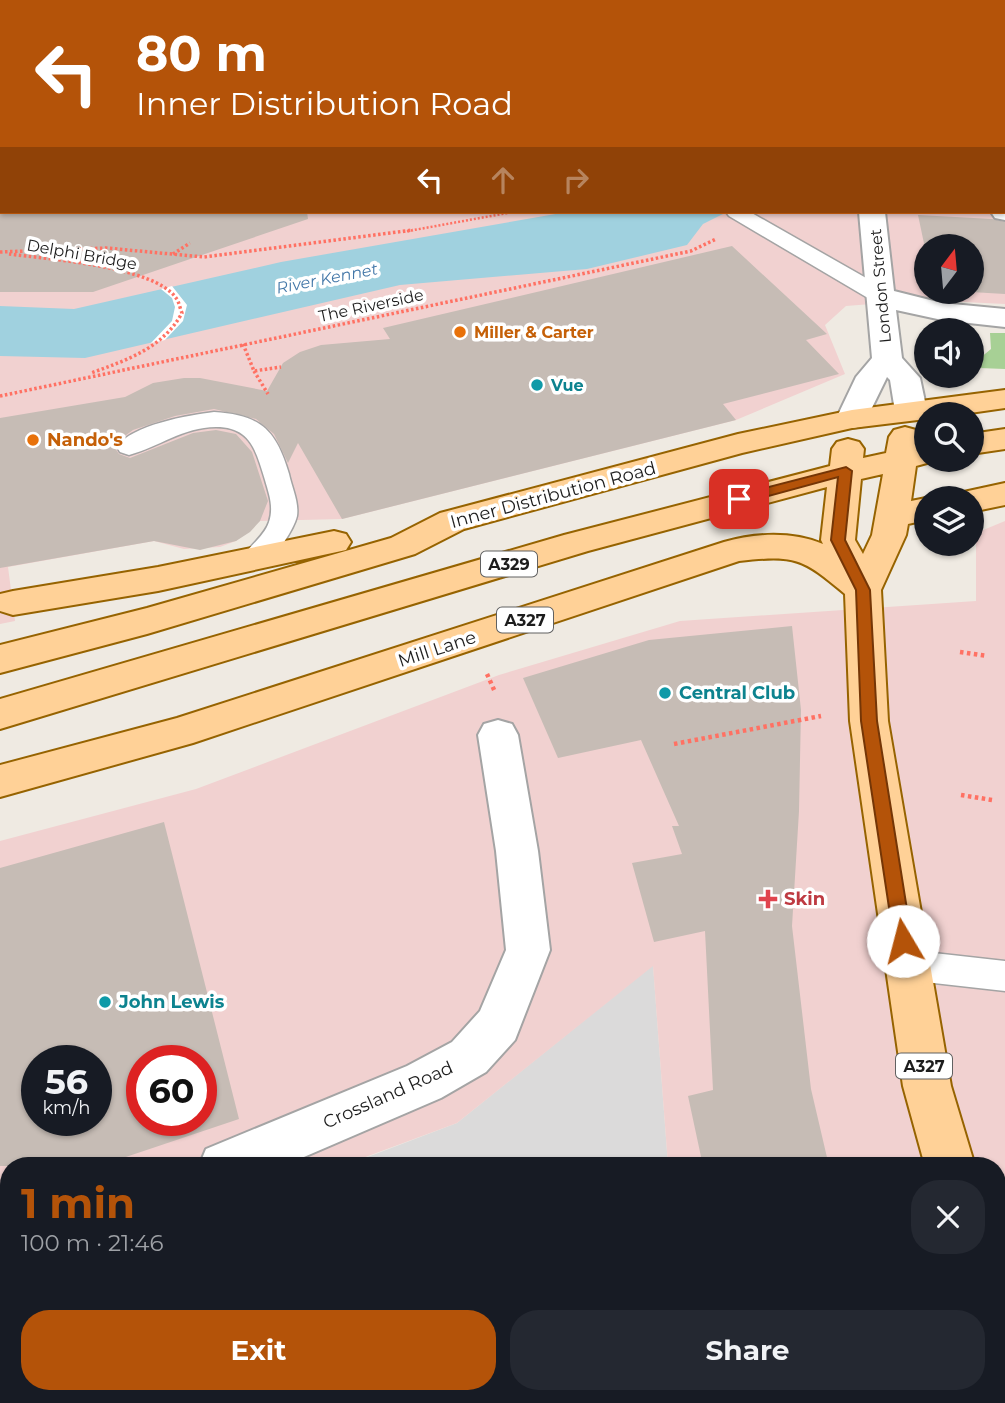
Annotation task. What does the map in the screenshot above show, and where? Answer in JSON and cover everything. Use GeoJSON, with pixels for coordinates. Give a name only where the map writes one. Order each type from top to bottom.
{"type":"FeatureCollection","features":[{"type":"Feature","properties":{"kind":"main road","name":"Inner Distribution Road"},"geometry":{"type":"LineString","coordinates":[[0,659],[147,621],[403,546],[452,521],[738,444],[852,419],[1005,399]]}},
{"type":"Feature","properties":{"kind":"main road","name":"London Street"},"geometry":{"type":"LineString","coordinates":[[863,590],[889,535],[891,516],[913,457],[911,411]]}},
{"type":"Feature","properties":{"kind":"main road","name":"London Street"},"geometry":{"type":"LineString","coordinates":[[852,419],[838,540],[863,590],[869,721],[927,1086],[947,1157]]}},
{"type":"Feature","properties":{"kind":"main road"},"geometry":{"type":"LineString","coordinates":[[984,442],[1005,439]]}},
{"type":"Feature","properties":{"kind":"main road","name":"A329"},"geometry":{"type":"LineString","coordinates":[[0,714],[456,579],[846,471],[913,457]]}},
{"type":"Feature","properties":{"kind":"main road"},"geometry":{"type":"LineString","coordinates":[[984,498],[1005,494]]}},
{"type":"Feature","properties":{"kind":"main road"},"geometry":{"type":"LineString","coordinates":[[891,516],[914,511]]}},
{"type":"Feature","properties":{"kind":"main road"},"geometry":{"type":"LineString","coordinates":[[13,603],[253,561],[392,528],[452,521]]}},
{"type":"Feature","properties":{"kind":"main road","name":"Mill Lane"},"geometry":{"type":"LineString","coordinates":[[0,781],[192,728],[736,550],[773,545],[800,547],[825,559],[863,590]]}},
{"type":"Feature","properties":{"kind":"street","name":"London Street"},"geometry":{"type":"LineString","coordinates":[[873,214],[887,360],[905,378],[911,411]]}},
{"type":"Feature","properties":{"kind":"street"},"geometry":{"type":"LineString","coordinates":[[881,296],[910,307],[937,313],[1005,318]]}},
{"type":"Feature","properties":{"kind":"street","name":"London Street"},"geometry":{"type":"LineString","coordinates":[[852,419],[870,377],[887,360]]}},
{"type":"Feature","properties":{"kind":"street","name":"Crossland Road"},"geometry":{"type":"LineString","coordinates":[[245,1157],[424,1082],[469,1057],[498,1025],[528,950],[517,851],[498,735]]}},
{"type":"Feature","properties":{"kind":"lane"},"geometry":{"type":"LineString","coordinates":[[740,214],[881,296]]}},
{"type":"Feature","properties":{"kind":"lane"},"geometry":{"type":"LineString","coordinates":[[129,447],[146,436],[173,426],[204,421],[230,421],[249,427],[260,436],[271,456],[286,508],[281,526],[253,561]]}},
{"type":"Feature","properties":{"kind":"lane"},"geometry":{"type":"LineString","coordinates":[[907,965],[1005,976]]}},
{"type":"Feature","properties":{"kind":"path"},"geometry":{"type":"LineString","coordinates":[[0,253],[106,248],[204,257],[376,237],[502,214]]}},
{"type":"Feature","properties":{"kind":"path","name":"The Riverside"},"geometry":{"type":"LineString","coordinates":[[0,396],[691,251],[721,237]]}},
{"type":"Feature","properties":{"kind":"path"},"geometry":{"type":"LineString","coordinates":[[173,254],[190,243]]}},
{"type":"Feature","properties":{"kind":"path","name":"Delphi Bridge"},"geometry":{"type":"LineString","coordinates":[[0,253],[96,266],[138,275],[167,287],[180,302],[182,313],[176,325],[157,342],[123,361],[77,378]]}},
{"type":"Feature","properties":{"kind":"path"},"geometry":{"type":"LineString","coordinates":[[243,344],[254,371],[281,367]]}},
{"type":"Feature","properties":{"kind":"path"},"geometry":{"type":"LineString","coordinates":[[960,652],[987,656]]}},
{"type":"Feature","properties":{"kind":"path"},"geometry":{"type":"LineString","coordinates":[[674,744],[823,716],[869,721]]}},
{"type":"Feature","properties":{"kind":"path"},"geometry":{"type":"LineString","coordinates":[[961,795],[992,800]]}},
{"type":"Feature","properties":{"kind":"shaded area"},"geometry":{"type":"Polygon","coordinates":[[[0,214],[1005,214],[1005,304],[984,303],[984,234],[914,234],[914,301],[846,306],[825,325],[845,374],[736,420],[342,519],[260,521],[236,541],[220,547],[184,549],[154,541],[8,567],[15,621],[0,624],[0,214]]]}},
{"type":"Feature","properties":{"kind":"shaded area"},"geometry":{"type":"Polygon","coordinates":[[[1005,521],[1005,1157],[667,1157],[653,966],[457,1123],[366,1157],[0,1157],[0,841],[196,789],[499,675],[680,621],[976,601],[976,556],[984,556],[984,530],[1005,521]]]}},
{"type":"Feature","properties":{"kind":"shaded area"},"geometry":{"type":"Polygon","coordinates":[[[653,965],[667,1157],[368,1157],[457,1123],[653,965]]]}},
{"type":"Feature","properties":{"kind":"green space"},"geometry":{"type":"Polygon","coordinates":[[[990,333],[1005,333],[1005,369],[984,368],[984,355],[991,349],[990,333]]]}},
{"type":"Feature","properties":{"kind":"water","name":"River Kennet"},"geometry":{"type":"Polygon","coordinates":[[[556,214],[723,214],[703,224],[687,245],[587,269],[400,285],[85,358],[0,356],[0,306],[74,309],[281,262],[556,214]]]}},
{"type":"Feature","properties":{"kind":"pier"},"geometry":{"type":"Polygon","coordinates":[[[172,286],[187,305],[183,321],[165,340],[151,343],[172,321],[175,307],[172,298],[161,289],[172,286]]]}},
{"type":"Feature","properties":{"kind":"building"},"geometry":{"type":"Polygon","coordinates":[[[0,214],[307,214],[308,219],[93,292],[0,292],[0,214]]]}},
{"type":"Feature","properties":{"kind":"building"},"geometry":{"type":"Polygon","coordinates":[[[918,215],[1005,222],[1005,294],[984,293],[984,234],[922,234],[918,215]]]}},
{"type":"Feature","properties":{"kind":"building","name":"Vue"},"geometry":{"type":"Polygon","coordinates":[[[732,246],[827,334],[806,340],[839,374],[723,404],[736,420],[342,519],[298,443],[288,463],[274,434],[256,419],[214,409],[175,416],[133,430],[122,438],[115,448],[119,454],[130,458],[193,433],[216,430],[236,434],[252,452],[268,501],[260,521],[250,532],[236,541],[200,550],[154,541],[0,568],[0,418],[125,397],[153,383],[184,378],[200,378],[267,391],[283,363],[300,352],[321,345],[390,339],[383,328],[732,246]]]}},
{"type":"Feature","properties":{"kind":"building"},"geometry":{"type":"Polygon","coordinates":[[[792,626],[801,710],[799,811],[792,926],[811,1089],[827,1157],[701,1157],[688,1096],[713,1090],[705,931],[654,942],[632,863],[682,854],[672,826],[679,826],[641,740],[558,758],[523,678],[649,640],[792,626]]]}},
{"type":"Feature","properties":{"kind":"building","name":"John Lewis"},"geometry":{"type":"Polygon","coordinates":[[[164,822],[239,1119],[217,1126],[217,1045],[126,1045],[126,1136],[188,1136],[126,1157],[0,1157],[0,868],[164,822]]]}},
{"type":"Feature","properties":{"kind":"place","name":"Miller & Carter"},"geometry":{"type":"Point","coordinates":[460,332]}},
{"type":"Feature","properties":{"kind":"place","name":"Vue"},"geometry":{"type":"Point","coordinates":[537,385]}},
{"type":"Feature","properties":{"kind":"place","name":"Nando's"},"geometry":{"type":"Point","coordinates":[33,440]}},
{"type":"Feature","properties":{"kind":"place","name":"Central Club"},"geometry":{"type":"Point","coordinates":[665,693]}},
{"type":"Feature","properties":{"kind":"place","name":"Skin"},"geometry":{"type":"Point","coordinates":[768,899]}},
{"type":"Feature","properties":{"kind":"place","name":"John Lewis"},"geometry":{"type":"Point","coordinates":[105,1002]}},
{"type":"Feature","properties":{"kind":"route"},"geometry":{"type":"LineString","coordinates":[[739,499],[846,471],[838,540],[863,590],[869,721],[903,941]]}}]}
